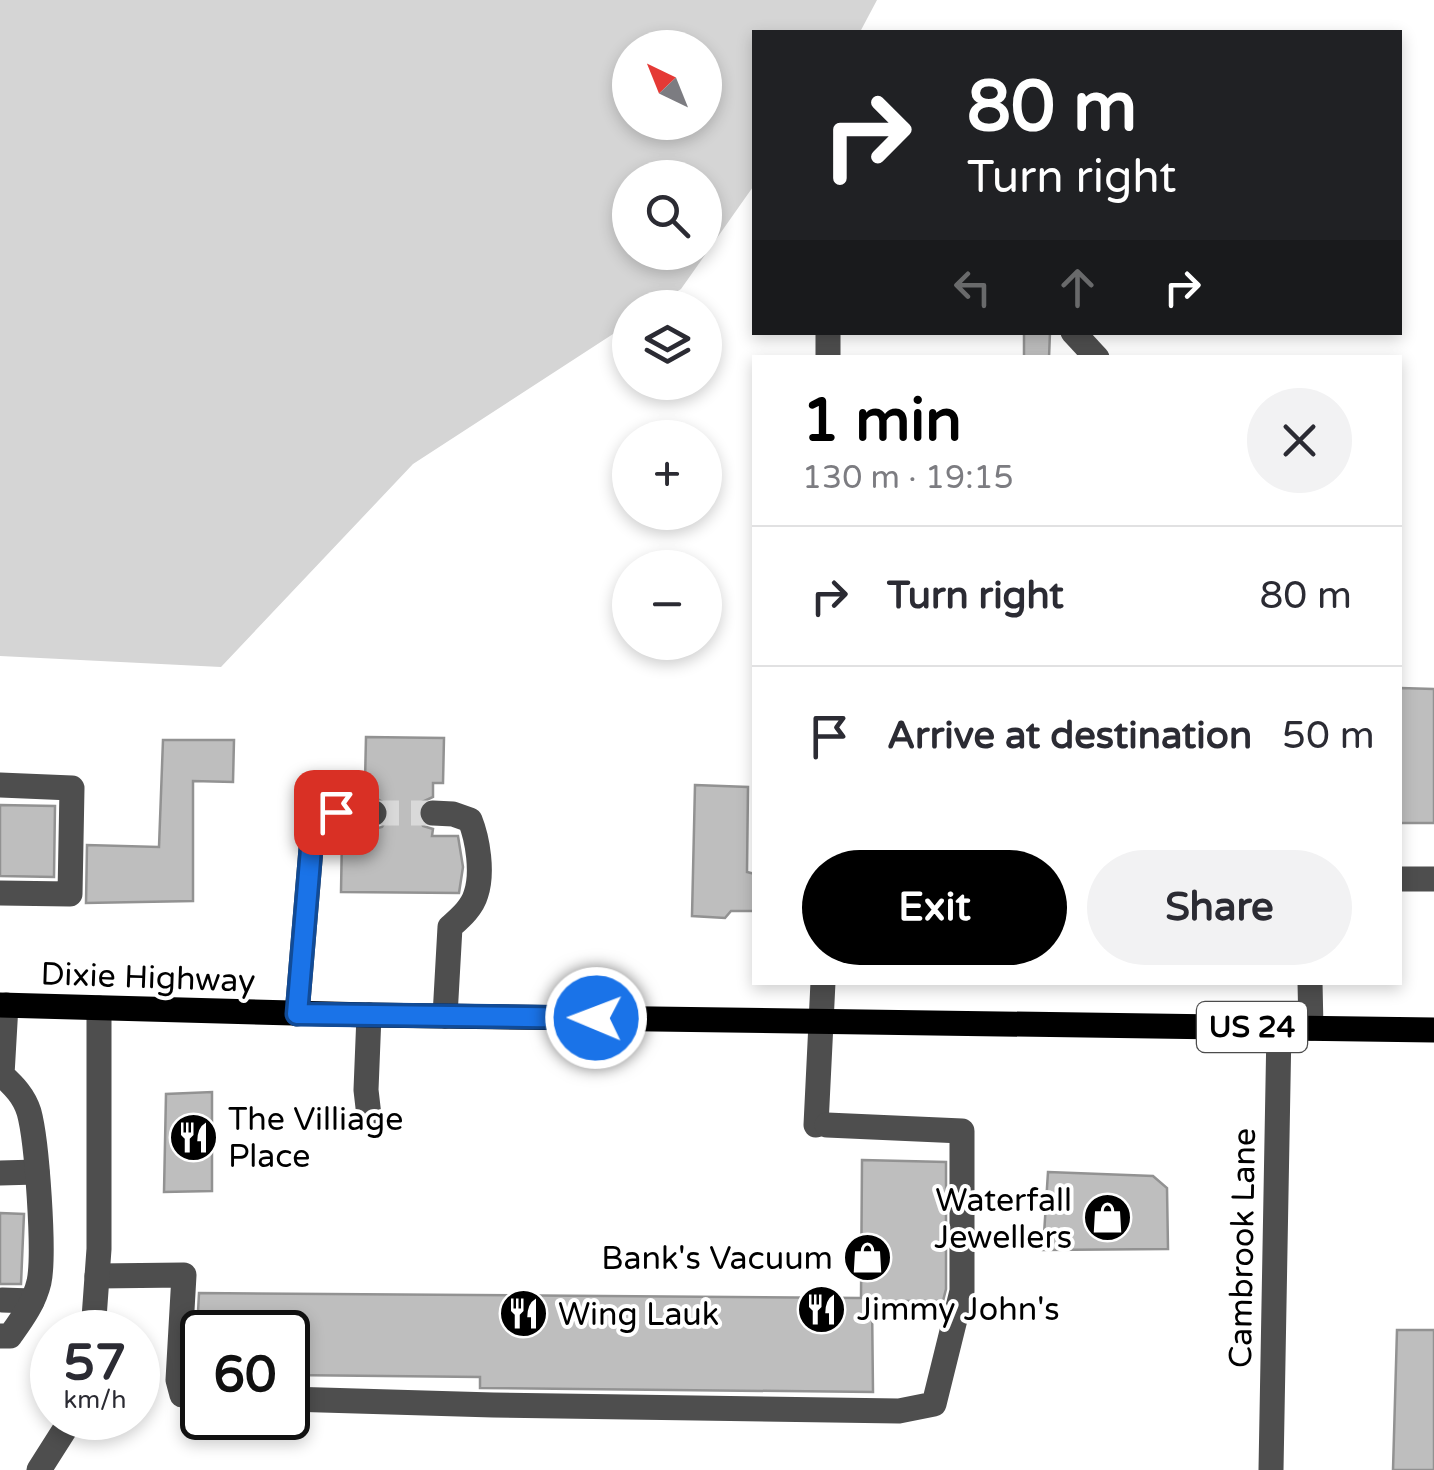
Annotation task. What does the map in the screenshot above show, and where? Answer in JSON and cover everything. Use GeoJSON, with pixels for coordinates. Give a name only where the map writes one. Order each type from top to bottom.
{"type":"FeatureCollection","features":[{"type":"Feature","properties":{"kind":"main road","name":"Dixie Highway"},"geometry":{"type":"LineString","coordinates":[[3,1005],[369,1016],[1434,1030]]}},
{"type":"Feature","properties":{"kind":"street"},"geometry":{"type":"LineString","coordinates":[[1075,335],[1094,355]]}},
{"type":"Feature","properties":{"kind":"street"},"geometry":{"type":"LineString","coordinates":[[0,786],[72,788],[70,894],[0,894]]}},
{"type":"Feature","properties":{"kind":"street"},"geometry":{"type":"LineString","coordinates":[[297,1014],[312,837],[320,821],[336,812],[374,812]]}},
{"type":"Feature","properties":{"kind":"street"},"geometry":{"type":"LineString","coordinates":[[433,813],[470,820],[477,839],[477,894],[450,927],[445,1016]]}},
{"type":"Feature","properties":{"kind":"street"},"geometry":{"type":"LineString","coordinates":[[1402,879],[1434,880]]}},
{"type":"Feature","properties":{"kind":"street"},"geometry":{"type":"LineString","coordinates":[[310,1399],[899,1411],[934,1404],[962,1291],[962,1131],[822,1125],[823,985]]}},
{"type":"Feature","properties":{"kind":"street"},"geometry":{"type":"LineString","coordinates":[[1310,985],[1311,1028]]}},
{"type":"Feature","properties":{"kind":"street"},"geometry":{"type":"LineString","coordinates":[[0,1336],[10,1336],[32,1301],[40,1278],[37,1172],[29,1112],[19,1091],[1,1076],[3,1005]]}},
{"type":"Feature","properties":{"kind":"street"},"geometry":{"type":"LineString","coordinates":[[95,1310],[99,1008]]}},
{"type":"Feature","properties":{"kind":"street"},"geometry":{"type":"LineString","coordinates":[[369,1016],[369,1116]]}},
{"type":"Feature","properties":{"kind":"street","name":"Cambrook Lane"},"geometry":{"type":"LineString","coordinates":[[1270,1470],[1278,1028]]}},
{"type":"Feature","properties":{"kind":"street"},"geometry":{"type":"LineString","coordinates":[[0,1173],[37,1172]]}},
{"type":"Feature","properties":{"kind":"street"},"geometry":{"type":"LineString","coordinates":[[97,1276],[184,1275],[182,1310]]}},
{"type":"Feature","properties":{"kind":"street"},"geometry":{"type":"LineString","coordinates":[[2,1300],[32,1301]]}},
{"type":"Feature","properties":{"kind":"street"},"geometry":{"type":"LineString","coordinates":[[180,1345],[180,1388]]}},
{"type":"Feature","properties":{"kind":"street"},"geometry":{"type":"LineString","coordinates":[[39,1470],[58,1440]]}},
{"type":"Feature","properties":{"kind":"shaded area"},"geometry":{"type":"Polygon","coordinates":[[[0,0],[877,0],[861,30],[752,30],[752,188],[722,231],[722,160],[612,160],[612,270],[694,270],[679,290],[612,290],[612,335],[413,464],[221,667],[0,656],[0,0]]]}},
{"type":"Feature","properties":{"kind":"building"},"geometry":{"type":"Polygon","coordinates":[[[1024,335],[1050,335],[1049,355],[1024,355],[1024,335]]]}},
{"type":"Feature","properties":{"kind":"building"},"geometry":{"type":"Polygon","coordinates":[[[1402,688],[1434,689],[1434,823],[1402,823],[1402,688]]]}},
{"type":"Feature","properties":{"kind":"building"},"geometry":{"type":"Polygon","coordinates":[[[366,737],[444,738],[443,783],[433,783],[433,797],[420,803],[417,813],[423,826],[433,829],[432,836],[458,836],[463,867],[459,893],[341,892],[342,835],[374,835],[374,829],[382,827],[390,815],[388,805],[374,797],[375,782],[365,782],[366,737]]]}},
{"type":"Feature","properties":{"kind":"building"},"geometry":{"type":"Polygon","coordinates":[[[163,740],[234,740],[233,782],[193,781],[193,901],[86,903],[87,845],[159,847],[163,740]]]}},
{"type":"Feature","properties":{"kind":"building"},"geometry":{"type":"Polygon","coordinates":[[[695,785],[748,787],[747,872],[752,873],[752,911],[731,911],[725,918],[692,916],[695,785]]]}},
{"type":"Feature","properties":{"kind":"building"},"geometry":{"type":"Polygon","coordinates":[[[0,805],[55,806],[54,877],[0,876],[0,805]]]}},
{"type":"Feature","properties":{"kind":"building","name":"The Villiage Place"},"geometry":{"type":"Polygon","coordinates":[[[212,1092],[212,1191],[164,1192],[166,1094],[212,1092]]]}},
{"type":"Feature","properties":{"kind":"building"},"geometry":{"type":"Polygon","coordinates":[[[862,1160],[946,1162],[943,1301],[872,1301],[873,1392],[480,1388],[480,1377],[310,1375],[310,1310],[198,1310],[199,1293],[861,1298],[862,1160]]]}},
{"type":"Feature","properties":{"kind":"building","name":"Waterfall Jewellers"},"geometry":{"type":"Polygon","coordinates":[[[1048,1172],[1153,1176],[1167,1188],[1168,1249],[1043,1250],[1048,1172]]]}},
{"type":"Feature","properties":{"kind":"building"},"geometry":{"type":"Polygon","coordinates":[[[0,1213],[24,1214],[21,1284],[0,1284],[0,1213]]]}},
{"type":"Feature","properties":{"kind":"building"},"geometry":{"type":"Polygon","coordinates":[[[1397,1330],[1434,1330],[1434,1470],[1393,1470],[1397,1330]]]}},
{"type":"Feature","properties":{"kind":"tunnel"},"geometry":{"type":"LineString","coordinates":[[374,813],[433,813]]}},
{"type":"Feature","properties":{"kind":"place","name":"The Villiage Place"},"geometry":{"type":"Point","coordinates":[193,1137]}},
{"type":"Feature","properties":{"kind":"place","name":"Waterfall Jewellers"},"geometry":{"type":"Point","coordinates":[1107,1218]}},
{"type":"Feature","properties":{"kind":"place","name":"Bank's Vacuum"},"geometry":{"type":"Point","coordinates":[868,1258]}},
{"type":"Feature","properties":{"kind":"place","name":"Jimmy John's"},"geometry":{"type":"Point","coordinates":[822,1309]}},
{"type":"Feature","properties":{"kind":"place","name":"Wing Lauk"},"geometry":{"type":"Point","coordinates":[523,1314]}},
{"type":"Feature","properties":{"kind":"route"},"geometry":{"type":"LineString","coordinates":[[336,812],[320,821],[312,837],[297,1014],[596,1018]]}}]}
